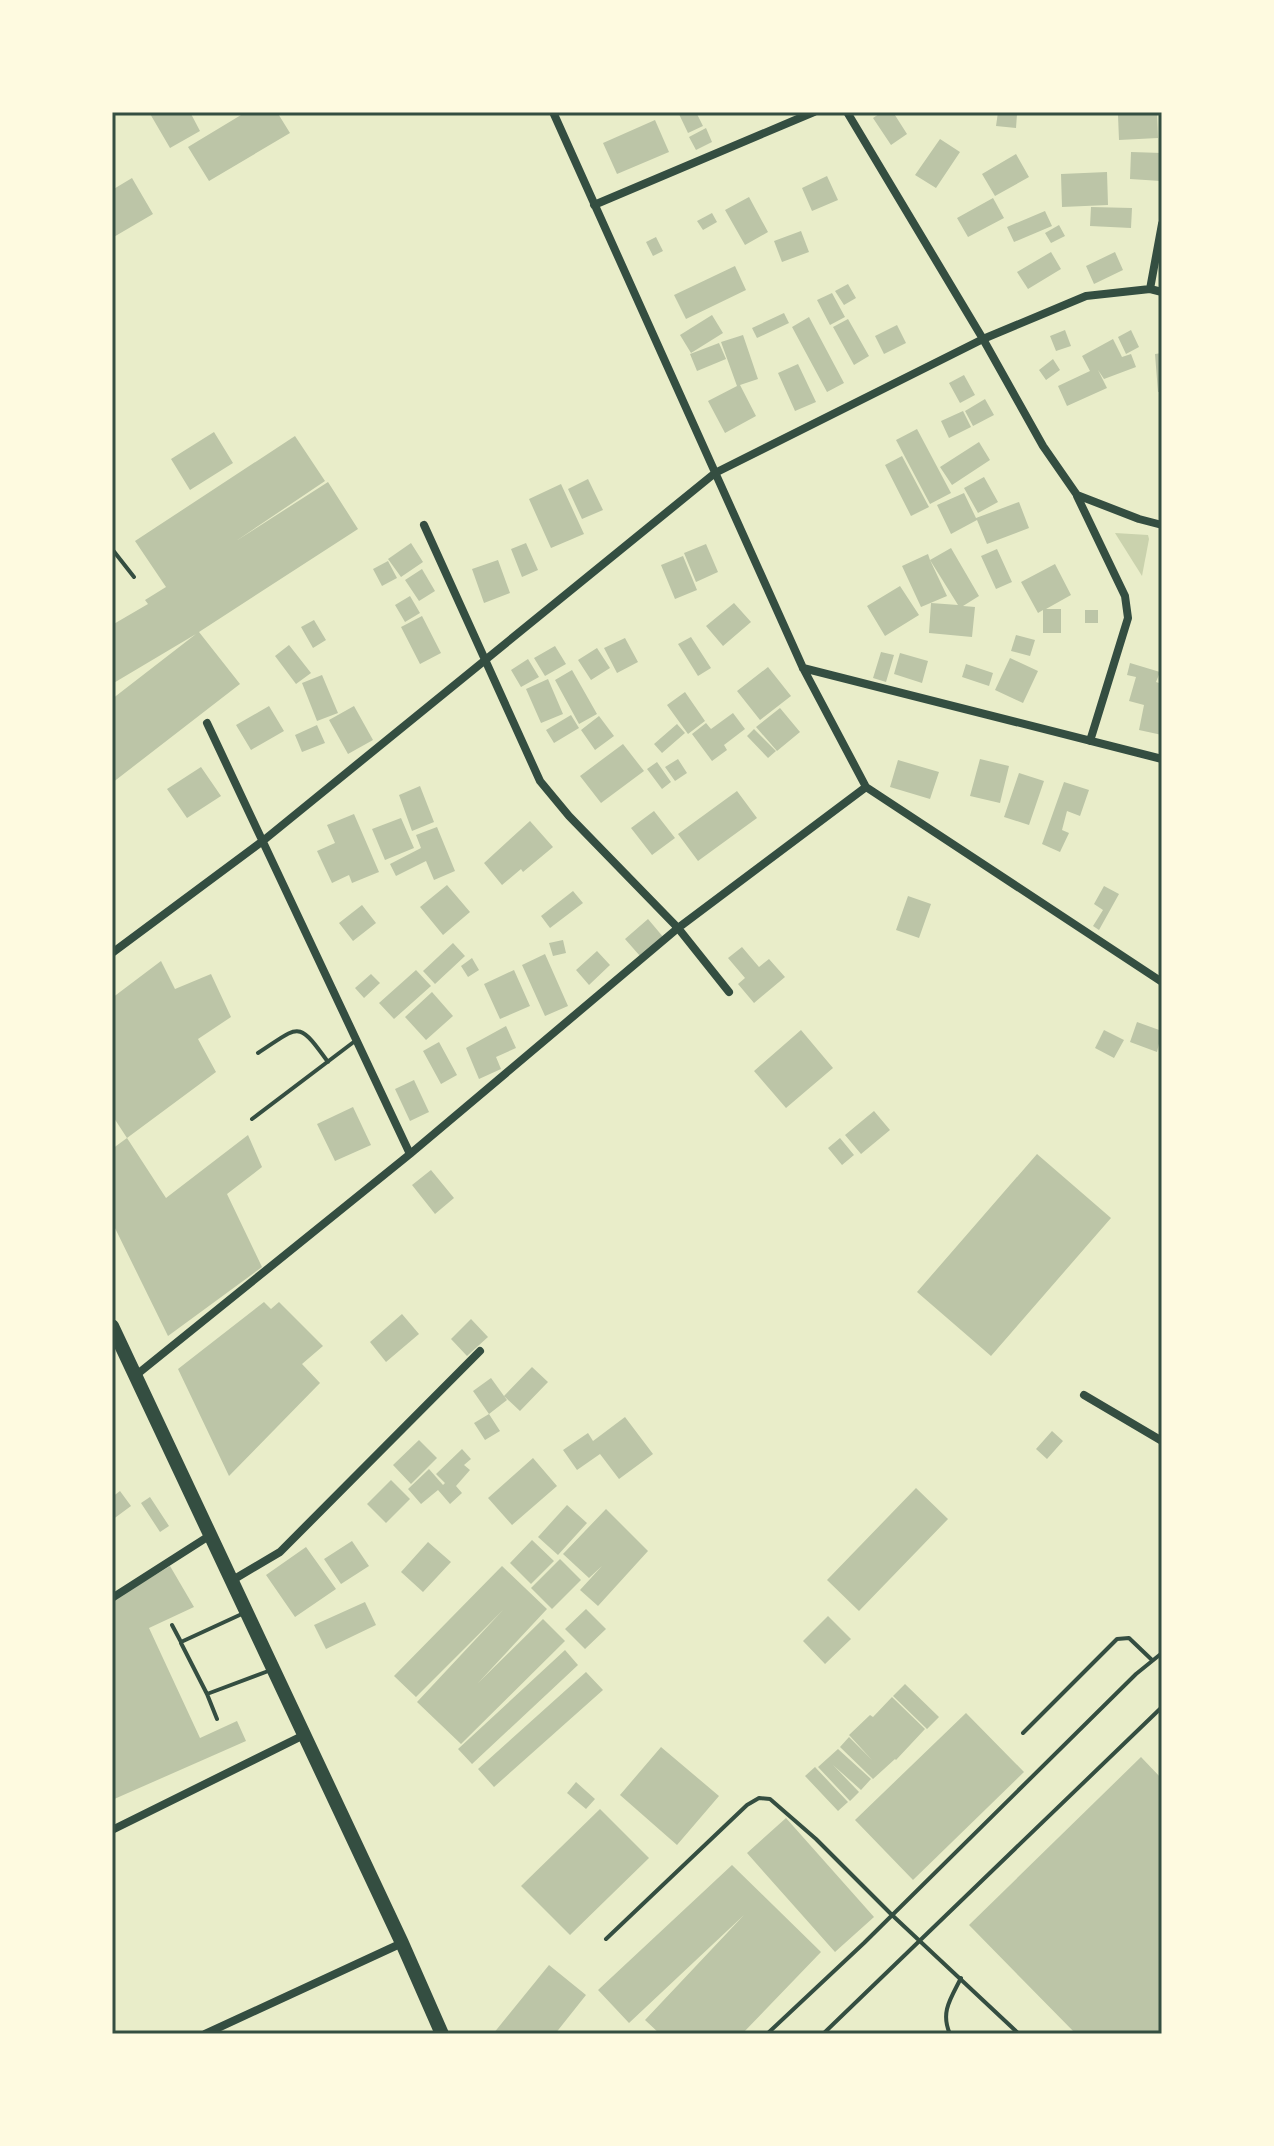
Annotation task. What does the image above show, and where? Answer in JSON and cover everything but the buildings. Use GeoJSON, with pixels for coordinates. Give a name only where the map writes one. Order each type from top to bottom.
{"type":"FeatureCollection","features":[{"type":"Feature","properties":{"kind":"main road"},"geometry":{"type":"LineString","coordinates":[[112,1326],[442,2034]]}},
{"type":"Feature","properties":{"kind":"street"},"geometry":{"type":"LineString","coordinates":[[553,112],[803,668],[866,787],[1162,982]]}},
{"type":"Feature","properties":{"kind":"street"},"geometry":{"type":"LineString","coordinates":[[594,205],[814,112]]}},
{"type":"Feature","properties":{"kind":"street"},"geometry":{"type":"LineString","coordinates":[[847,112],[983,339],[1043,446],[1077,495],[1125,596],[1128,618],[1090,741]]}},
{"type":"Feature","properties":{"kind":"street"},"geometry":{"type":"LineString","coordinates":[[1150,289],[1162,224]]}},
{"type":"Feature","properties":{"kind":"street"},"geometry":{"type":"LineString","coordinates":[[112,953],[264,840],[715,473],[983,339],[1086,296],[1150,289],[1162,292]]}},
{"type":"Feature","properties":{"kind":"street"},"geometry":{"type":"LineString","coordinates":[[1077,495],[1162,525]]}},
{"type":"Feature","properties":{"kind":"street"},"geometry":{"type":"LineString","coordinates":[[424,525],[540,781],[569,816],[678,928],[729,992]]}},
{"type":"Feature","properties":{"kind":"street"},"geometry":{"type":"LineString","coordinates":[[803,668],[1162,759]]}},
{"type":"Feature","properties":{"kind":"street"},"geometry":{"type":"LineString","coordinates":[[207,723],[410,1154]]}},
{"type":"Feature","properties":{"kind":"street"},"geometry":{"type":"LineString","coordinates":[[135,1376],[410,1154],[678,928],[866,787]]}},
{"type":"Feature","properties":{"kind":"street"},"geometry":{"type":"LineString","coordinates":[[231,1581],[280,1552],[480,1351]]}},
{"type":"Feature","properties":{"kind":"street"},"geometry":{"type":"LineString","coordinates":[[1084,1395],[1162,1441]]}},
{"type":"Feature","properties":{"kind":"street"},"geometry":{"type":"LineString","coordinates":[[112,1598],[209,1536]]}},
{"type":"Feature","properties":{"kind":"street"},"geometry":{"type":"LineString","coordinates":[[112,1830],[304,1735]]}},
{"type":"Feature","properties":{"kind":"street"},"geometry":{"type":"LineString","coordinates":[[205,2034],[402,1943]]}},
{"type":"Feature","properties":{"kind":"lane"},"geometry":{"type":"LineString","coordinates":[[112,549],[134,577]]}},
{"type":"Feature","properties":{"kind":"lane"},"geometry":{"type":"LineString","coordinates":[[258,1053],[290,1032],[299,1030],[307,1033],[328,1062]]}},
{"type":"Feature","properties":{"kind":"lane"},"geometry":{"type":"LineString","coordinates":[[252,1119],[357,1040]]}},
{"type":"Feature","properties":{"kind":"lane"},"geometry":{"type":"LineString","coordinates":[[181,1642],[246,1612]]}},
{"type":"Feature","properties":{"kind":"lane"},"geometry":{"type":"LineString","coordinates":[[172,1625],[217,1719]]}},
{"type":"Feature","properties":{"kind":"lane"},"geometry":{"type":"LineString","coordinates":[[1023,1733],[1117,1639],[1129,1638],[1152,1660]]}},
{"type":"Feature","properties":{"kind":"lane"},"geometry":{"type":"LineString","coordinates":[[767,2034],[1162,1653]]}},
{"type":"Feature","properties":{"kind":"lane"},"geometry":{"type":"LineString","coordinates":[[207,1694],[273,1669]]}},
{"type":"Feature","properties":{"kind":"lane"},"geometry":{"type":"LineString","coordinates":[[823,2034],[1162,1707]]}},
{"type":"Feature","properties":{"kind":"lane"},"geometry":{"type":"LineString","coordinates":[[606,1939],[747,1805],[759,1798],[770,1799],[816,1839],[1019,2034]]}},
{"type":"Feature","properties":{"kind":"lane"},"geometry":{"type":"LineString","coordinates":[[950,2034],[944,2022],[948,2004],[961,1978]]}},
{"type":"Feature","properties":{"kind":"green space"},"geometry":{"type":"Polygon","coordinates":[[[1115,533],[1148,535],[1142,576],[1115,533]]]}}]}
